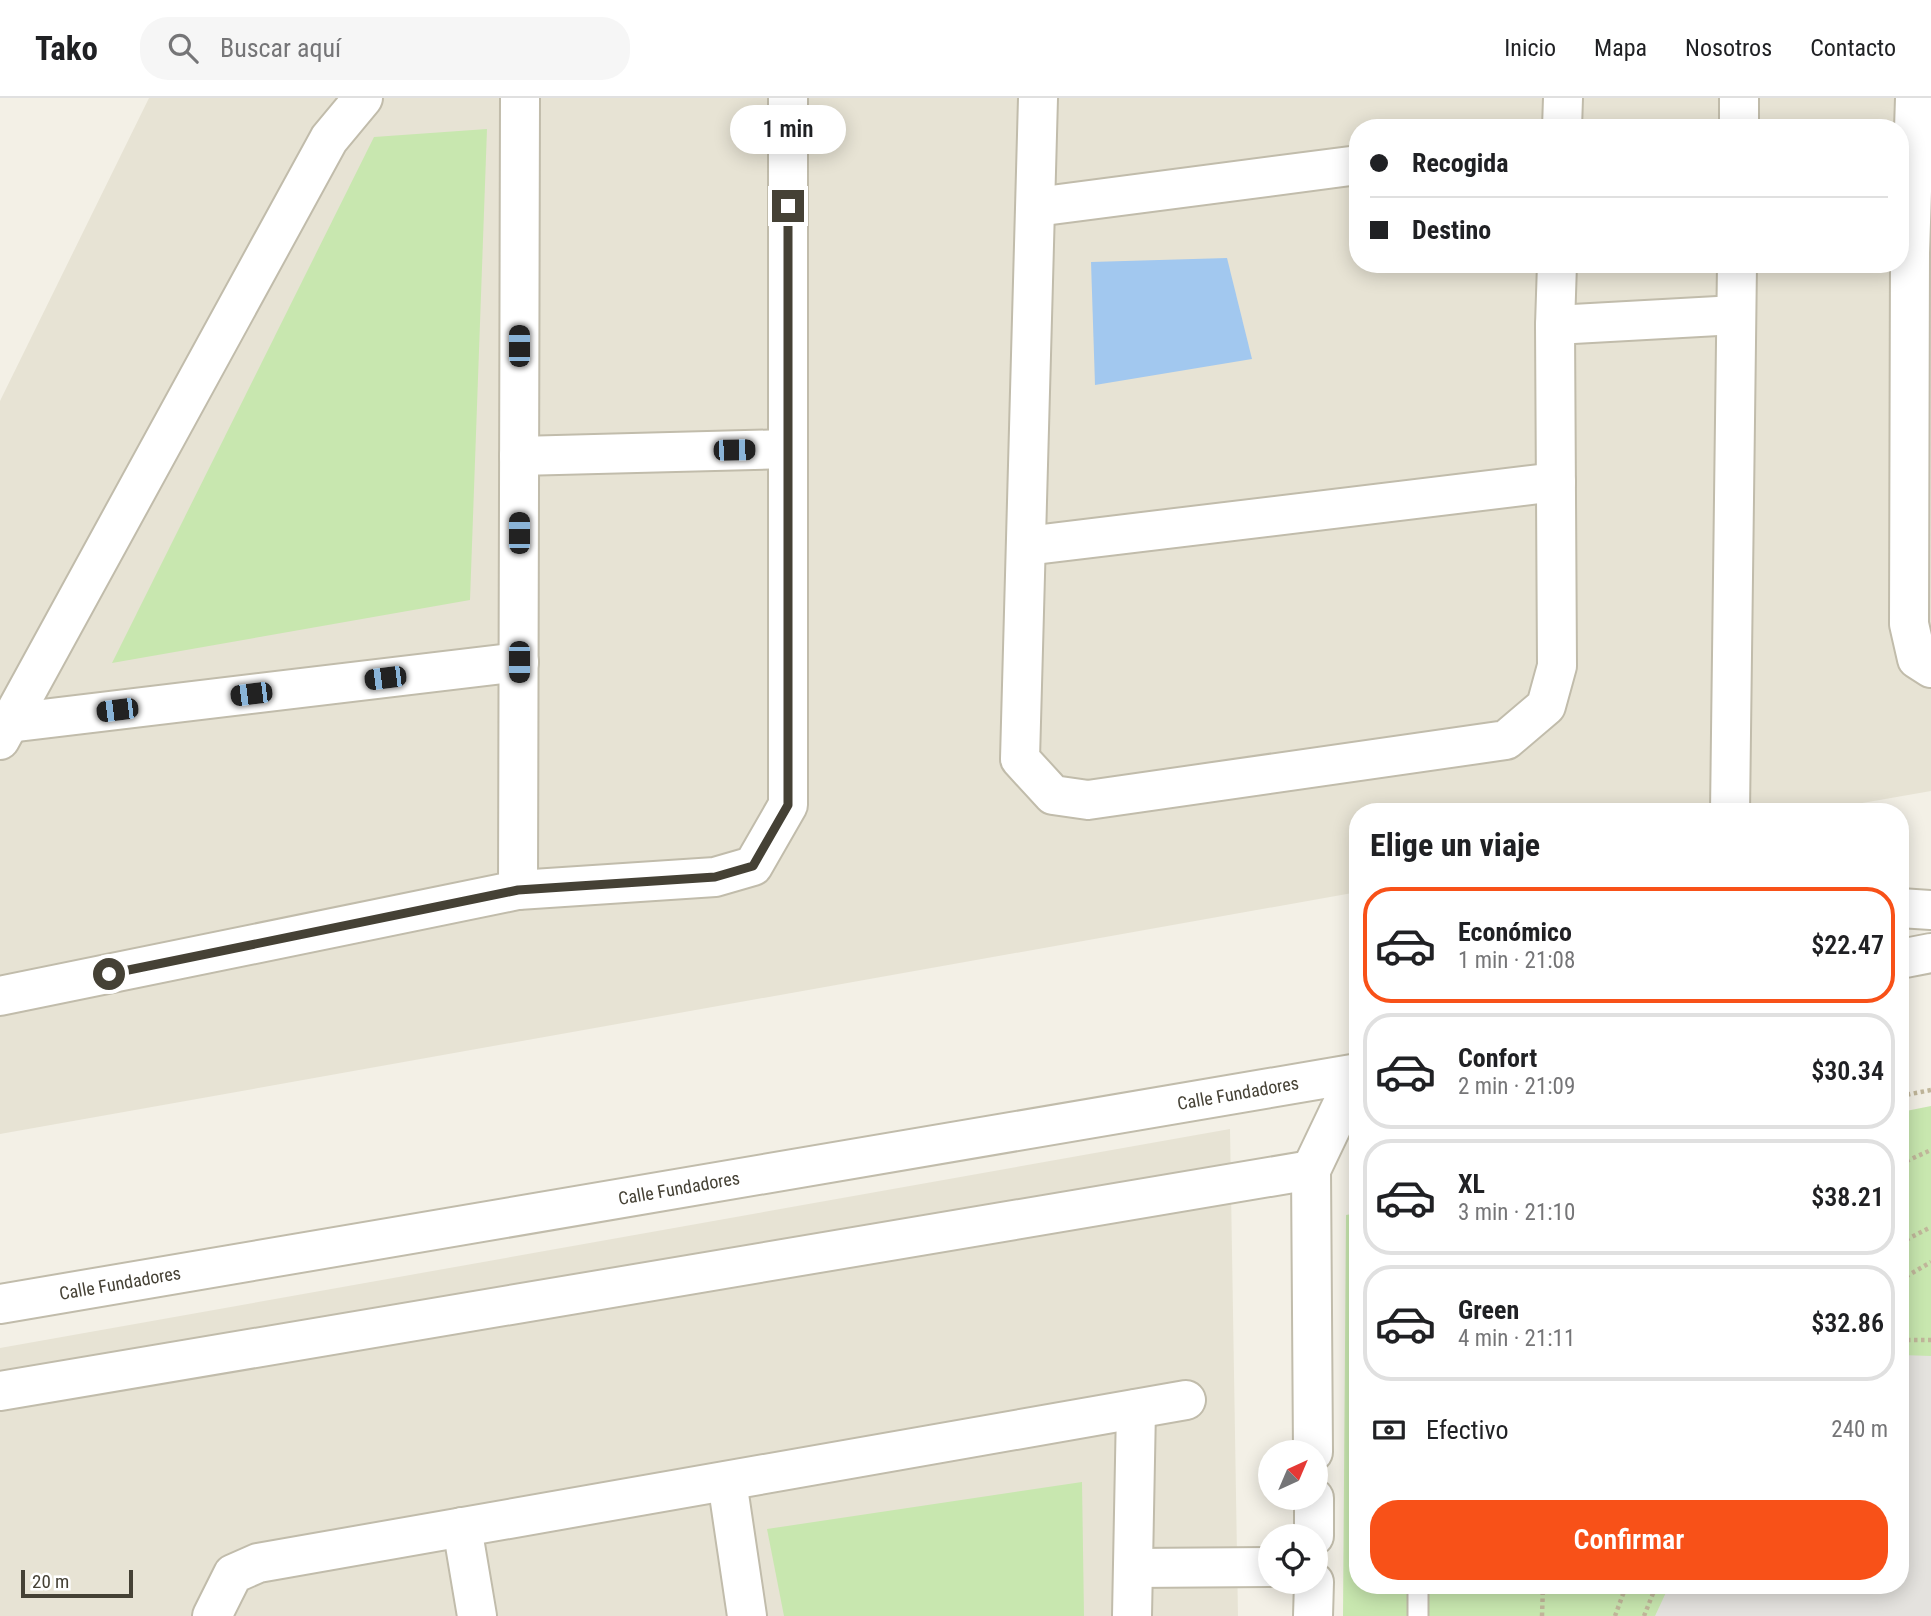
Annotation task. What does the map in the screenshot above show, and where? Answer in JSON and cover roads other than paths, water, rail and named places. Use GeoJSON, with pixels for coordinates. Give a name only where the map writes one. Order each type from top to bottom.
{"type":"FeatureCollection","features":[{"type":"Feature","properties":{"kind":"street"},"geometry":{"type":"LineString","coordinates":[[5,731],[329,139],[363,98]]}},
{"type":"Feature","properties":{"kind":"street"},"geometry":{"type":"LineString","coordinates":[[518,890],[520,98]]}},
{"type":"Feature","properties":{"kind":"street"},"geometry":{"type":"LineString","coordinates":[[0,996],[518,890],[715,877],[753,866],[788,805],[788,98]]}},
{"type":"Feature","properties":{"kind":"street"},"geometry":{"type":"LineString","coordinates":[[1038,98],[1020,759],[1054,795],[1088,800],[1506,740],[1546,706],[1558,666],[1557,273]]}},
{"type":"Feature","properties":{"kind":"street"},"geometry":{"type":"LineString","coordinates":[[1562,119],[1563,98]]}},
{"type":"Feature","properties":{"kind":"street"},"geometry":{"type":"LineString","coordinates":[[1739,98],[1739,119]]}},
{"type":"Feature","properties":{"kind":"street"},"geometry":{"type":"LineString","coordinates":[[1909,191],[1915,98]]}},
{"type":"Feature","properties":{"kind":"street"},"geometry":{"type":"LineString","coordinates":[[1036,207],[1349,166]]}},
{"type":"Feature","properties":{"kind":"street"},"geometry":{"type":"LineString","coordinates":[[1730,803],[1737,273]]}},
{"type":"Feature","properties":{"kind":"street"},"geometry":{"type":"LineString","coordinates":[[1907,273],[1920,403],[1909,624],[1917,659],[1931,668]]}},
{"type":"Feature","properties":{"kind":"street"},"geometry":{"type":"LineString","coordinates":[[1555,325],[1736,315]]}},
{"type":"Feature","properties":{"kind":"street"},"geometry":{"type":"LineString","coordinates":[[519,456],[788,449]]}},
{"type":"Feature","properties":{"kind":"street"},"geometry":{"type":"LineString","coordinates":[[1026,546],[1556,482]]}},
{"type":"Feature","properties":{"kind":"street"},"geometry":{"type":"LineString","coordinates":[[5,731],[519,662]]}},
{"type":"Feature","properties":{"kind":"street"},"geometry":{"type":"LineString","coordinates":[[1909,909],[1931,910]]}},
{"type":"Feature","properties":{"kind":"street"},"geometry":{"type":"LineString","coordinates":[[1909,957],[1931,953]]}},
{"type":"Feature","properties":{"kind":"street","name":"Calle Fundadores"},"geometry":{"type":"LineString","coordinates":[[0,1304],[1349,1077]]}},
{"type":"Feature","properties":{"kind":"street"},"geometry":{"type":"LineString","coordinates":[[1313,1440],[1311,1170],[1349,1092]]}},
{"type":"Feature","properties":{"kind":"street"},"geometry":{"type":"LineString","coordinates":[[0,1391],[1311,1170]]}},
{"type":"Feature","properties":{"kind":"street"},"geometry":{"type":"LineString","coordinates":[[212,1616],[233,1574],[258,1563],[1186,1400]]}},
{"type":"Feature","properties":{"kind":"street"},"geometry":{"type":"LineString","coordinates":[[1132,1616],[1136,1409]]}},
{"type":"Feature","properties":{"kind":"street"},"geometry":{"type":"LineString","coordinates":[[727,1481],[747,1616]]}},
{"type":"Feature","properties":{"kind":"street"},"geometry":{"type":"LineString","coordinates":[[462,1527],[477,1616]]}},
{"type":"Feature","properties":{"kind":"street"},"geometry":{"type":"LineString","coordinates":[[1133,1568],[1258,1567]]}},
{"type":"Feature","properties":{"kind":"street"},"geometry":{"type":"LineString","coordinates":[[1314,1594],[1314,1616]]}},
{"type":"Feature","properties":{"kind":"lane"},"geometry":{"type":"LineString","coordinates":[[1418,1594],[1418,1616]]}},
{"type":"Feature","properties":{"kind":"water"},"geometry":{"type":"Polygon","coordinates":[[[1227,258],[1252,359],[1095,385],[1091,262],[1227,258]]]}}]}
